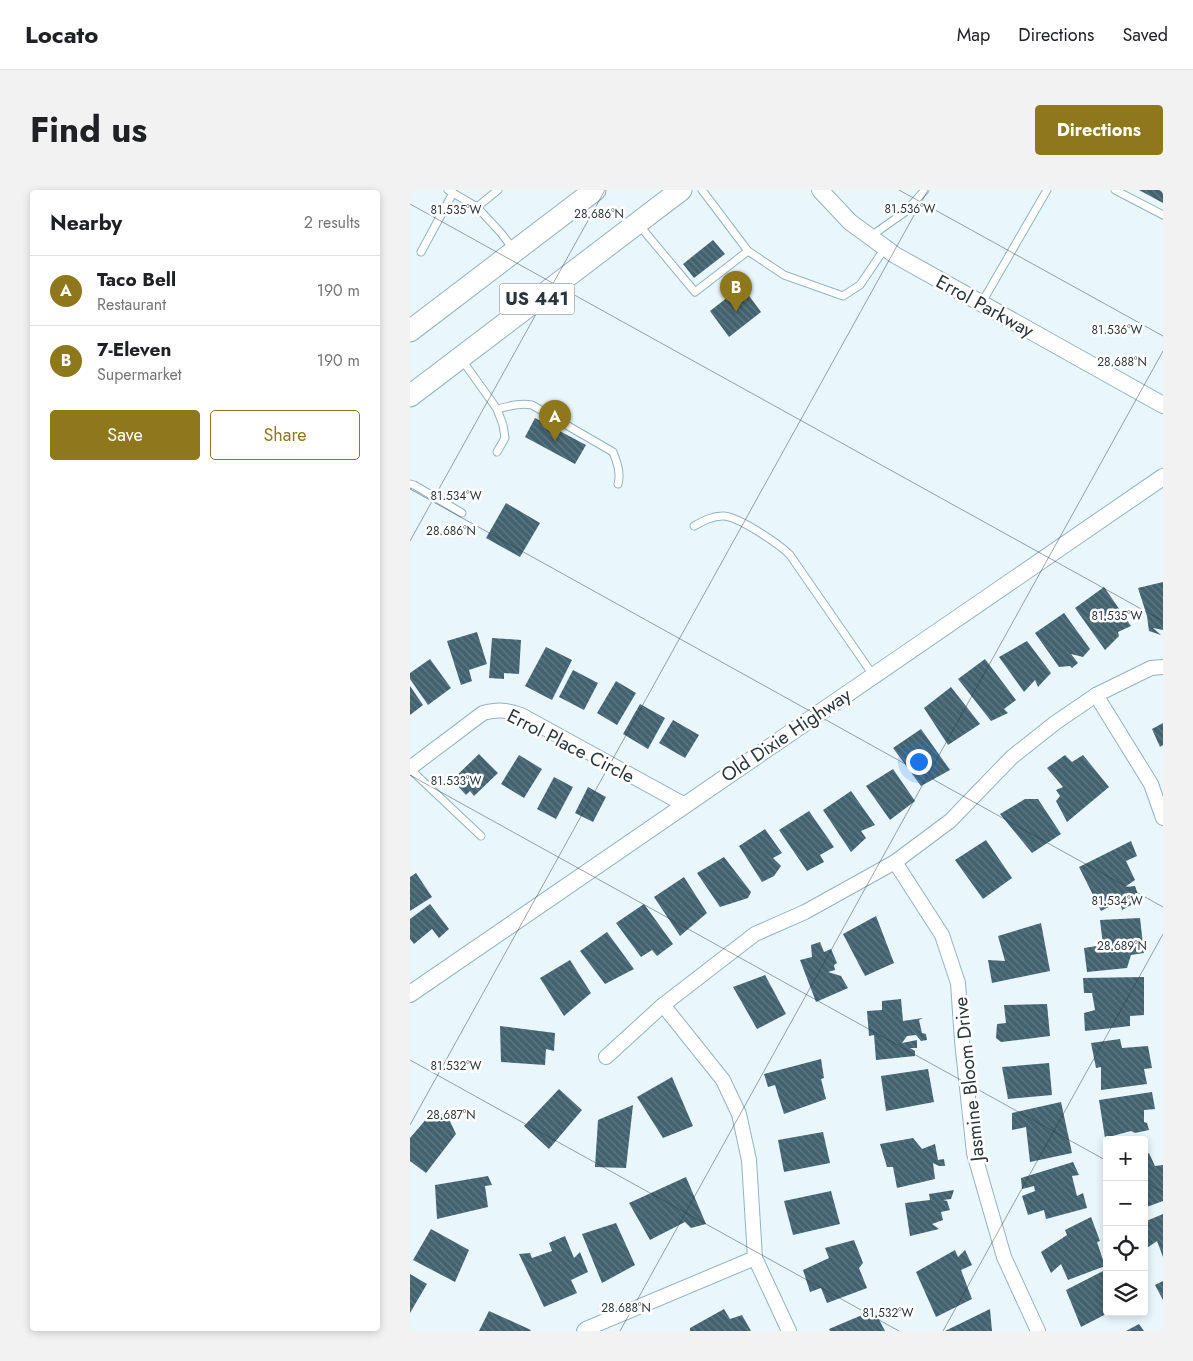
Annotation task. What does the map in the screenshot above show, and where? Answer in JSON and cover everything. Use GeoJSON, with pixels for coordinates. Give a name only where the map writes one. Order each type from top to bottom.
{"type":"FeatureCollection","features":[{"type":"Feature","properties":{"kind":"main road","name":"US 441"},"geometry":{"type":"LineString","coordinates":[[410,331],[595,190]]}},
{"type":"Feature","properties":{"kind":"main road","name":"US 441"},"geometry":{"type":"LineString","coordinates":[[410,396],[681,190]]}},
{"type":"Feature","properties":{"kind":"street","name":"Errol Parkway"},"geometry":{"type":"LineString","coordinates":[[820,190],[850,222],[895,255],[1163,405]]}},
{"type":"Feature","properties":{"kind":"street","name":"Old Dixie Highway"},"geometry":{"type":"LineString","coordinates":[[410,994],[1163,477]]}},
{"type":"Feature","properties":{"kind":"street"},"geometry":{"type":"LineString","coordinates":[[606,1057],[664,1005],[755,934],[804,912],[895,862],[950,821],[1012,757],[1055,723],[1096,695],[1151,668],[1163,667]]}},
{"type":"Feature","properties":{"kind":"street"},"geometry":{"type":"LineString","coordinates":[[1096,695],[1151,784],[1163,818]]}},
{"type":"Feature","properties":{"kind":"street","name":"Errol Place Circle"},"geometry":{"type":"LineString","coordinates":[[410,768],[484,713],[497,709],[521,715],[684,805]]}},
{"type":"Feature","properties":{"kind":"street","name":"Jasmine Bloom Drive"},"geometry":{"type":"LineString","coordinates":[[895,862],[942,935],[958,983],[974,1153],[1004,1257],[1038,1331]]}},
{"type":"Feature","properties":{"kind":"street"},"geometry":{"type":"LineString","coordinates":[[664,1005],[723,1080],[739,1114],[749,1160],[755,1258],[789,1331]]}},
{"type":"Feature","properties":{"kind":"street"},"geometry":{"type":"LineString","coordinates":[[584,1331],[755,1258]]}},
{"type":"Feature","properties":{"kind":"lane"},"geometry":{"type":"LineString","coordinates":[[702,190],[748,251],[784,275],[843,296],[860,286],[886,248]]}},
{"type":"Feature","properties":{"kind":"lane"},"geometry":{"type":"LineString","coordinates":[[871,237],[906,212],[925,190]]}},
{"type":"Feature","properties":{"kind":"lane"},"geometry":{"type":"LineString","coordinates":[[981,304],[1047,190]]}},
{"type":"Feature","properties":{"kind":"lane"},"geometry":{"type":"LineString","coordinates":[[1115,190],[1163,215]]}},
{"type":"Feature","properties":{"kind":"lane"},"geometry":{"type":"LineString","coordinates":[[421,252],[450,191],[477,207],[501,233],[514,251]]}},
{"type":"Feature","properties":{"kind":"lane"},"geometry":{"type":"LineString","coordinates":[[477,207],[496,191]]}},
{"type":"Feature","properties":{"kind":"lane"},"geometry":{"type":"LineString","coordinates":[[638,223],[695,292],[748,251]]}},
{"type":"Feature","properties":{"kind":"lane"},"geometry":{"type":"LineString","coordinates":[[460,358],[497,410],[505,438],[497,452]]}},
{"type":"Feature","properties":{"kind":"lane"},"geometry":{"type":"LineString","coordinates":[[497,410],[514,404],[532,406],[613,452],[620,478],[618,484]]}},
{"type":"Feature","properties":{"kind":"lane"},"geometry":{"type":"LineString","coordinates":[[410,484],[462,513]]}},
{"type":"Feature","properties":{"kind":"lane"},"geometry":{"type":"LineString","coordinates":[[694,526],[711,518],[724,516],[734,518],[772,539],[783,548],[790,555],[873,675]]}},
{"type":"Feature","properties":{"kind":"lane"},"geometry":{"type":"LineString","coordinates":[[410,768],[481,836]]}},
{"type":"Feature","properties":{"kind":"building"},"geometry":{"type":"Polygon","coordinates":[[[1139,190],[1163,190],[1163,203],[1139,190]]]}},
{"type":"Feature","properties":{"kind":"building"},"geometry":{"type":"Polygon","coordinates":[[[713,240],[725,254],[694,278],[683,264],[713,240]]]}},
{"type":"Feature","properties":{"kind":"building"},"geometry":{"type":"Polygon","coordinates":[[[742,286],[761,312],[729,337],[710,311],[742,286]]]}},
{"type":"Feature","properties":{"kind":"building"},"geometry":{"type":"Polygon","coordinates":[[[535,418],[586,445],[575,464],[525,437],[535,418]]]}},
{"type":"Feature","properties":{"kind":"building"},"geometry":{"type":"Polygon","coordinates":[[[506,503],[540,523],[520,557],[486,538],[506,503]]]}},
{"type":"Feature","properties":{"kind":"building"},"geometry":{"type":"Polygon","coordinates":[[[1163,582],[1163,630],[1153,628],[1161,635],[1149,631],[1147,616],[1138,588],[1163,582]]]}},
{"type":"Feature","properties":{"kind":"building"},"geometry":{"type":"Polygon","coordinates":[[[1104,587],[1131,626],[1118,632],[1119,636],[1105,650],[1075,608],[1104,587]]]}},
{"type":"Feature","properties":{"kind":"building"},"geometry":{"type":"Polygon","coordinates":[[[1064,613],[1090,649],[1083,657],[1071,654],[1078,663],[1072,668],[1070,666],[1059,667],[1035,633],[1064,613]]]}},
{"type":"Feature","properties":{"kind":"building"},"geometry":{"type":"Polygon","coordinates":[[[477,632],[487,664],[469,670],[472,681],[461,685],[447,641],[477,632]]]}},
{"type":"Feature","properties":{"kind":"building"},"geometry":{"type":"Polygon","coordinates":[[[492,638],[521,640],[519,674],[504,673],[504,679],[489,678],[492,638]]]}},
{"type":"Feature","properties":{"kind":"building"},"geometry":{"type":"Polygon","coordinates":[[[1027,641],[1051,673],[1038,687],[1035,680],[1024,692],[999,657],[1027,641]]]}},
{"type":"Feature","properties":{"kind":"building"},"geometry":{"type":"Polygon","coordinates":[[[546,647],[572,660],[552,700],[525,686],[546,647]]]}},
{"type":"Feature","properties":{"kind":"building"},"geometry":{"type":"Polygon","coordinates":[[[430,659],[451,688],[428,705],[410,679],[410,673],[430,659]]]}},
{"type":"Feature","properties":{"kind":"building"},"geometry":{"type":"Polygon","coordinates":[[[985,659],[1016,700],[1004,709],[1008,713],[991,721],[958,679],[985,659]]]}},
{"type":"Feature","properties":{"kind":"building"},"geometry":{"type":"Polygon","coordinates":[[[573,670],[598,683],[584,710],[559,697],[573,670]]]}},
{"type":"Feature","properties":{"kind":"building"},"geometry":{"type":"Polygon","coordinates":[[[616,681],[636,693],[617,725],[597,713],[616,681]]]}},
{"type":"Feature","properties":{"kind":"building"},"geometry":{"type":"Polygon","coordinates":[[[410,686],[423,705],[410,715],[410,686]]]}},
{"type":"Feature","properties":{"kind":"building"},"geometry":{"type":"Polygon","coordinates":[[[951,687],[980,724],[948,745],[924,708],[951,687]]]}},
{"type":"Feature","properties":{"kind":"building"},"geometry":{"type":"Polygon","coordinates":[[[640,704],[665,718],[648,749],[623,734],[640,704]]]}},
{"type":"Feature","properties":{"kind":"building"},"geometry":{"type":"Polygon","coordinates":[[[673,720],[699,735],[685,758],[659,743],[673,720]]]}},
{"type":"Feature","properties":{"kind":"building"},"geometry":{"type":"Polygon","coordinates":[[[1163,723],[1163,745],[1160,747],[1152,729],[1163,723]]]}},
{"type":"Feature","properties":{"kind":"building"},"geometry":{"type":"Polygon","coordinates":[[[921,729],[950,770],[921,786],[893,748],[921,729]]]}},
{"type":"Feature","properties":{"kind":"building"},"geometry":{"type":"Polygon","coordinates":[[[479,754],[498,773],[474,796],[470,791],[466,795],[452,780],[479,754]]]}},
{"type":"Feature","properties":{"kind":"building"},"geometry":{"type":"Polygon","coordinates":[[[519,755],[542,769],[524,798],[501,784],[519,755]]]}},
{"type":"Feature","properties":{"kind":"building"},"geometry":{"type":"Polygon","coordinates":[[[1065,755],[1072,762],[1083,755],[1109,787],[1067,822],[1056,801],[1060,796],[1056,790],[1063,787],[1047,768],[1065,755]]]}},
{"type":"Feature","properties":{"kind":"building"},"geometry":{"type":"Polygon","coordinates":[[[893,769],[915,801],[890,820],[866,786],[893,769]]]}},
{"type":"Feature","properties":{"kind":"building"},"geometry":{"type":"Polygon","coordinates":[[[554,777],[573,787],[556,819],[537,809],[554,777]]]}},
{"type":"Feature","properties":{"kind":"building"},"geometry":{"type":"Polygon","coordinates":[[[588,787],[606,797],[593,822],[575,813],[588,787]]]}},
{"type":"Feature","properties":{"kind":"building"},"geometry":{"type":"Polygon","coordinates":[[[851,791],[875,825],[861,831],[866,838],[851,852],[823,810],[851,791]]]}},
{"type":"Feature","properties":{"kind":"building"},"geometry":{"type":"Polygon","coordinates":[[[1025,799],[1038,799],[1061,834],[1032,853],[1000,814],[1025,799]]]}},
{"type":"Feature","properties":{"kind":"building"},"geometry":{"type":"Polygon","coordinates":[[[809,811],[834,847],[820,855],[824,862],[807,871],[779,830],[809,811]]]}},
{"type":"Feature","properties":{"kind":"building"},"geometry":{"type":"Polygon","coordinates":[[[765,829],[782,853],[773,858],[781,866],[774,876],[762,882],[739,846],[765,829]]]}},
{"type":"Feature","properties":{"kind":"building"},"geometry":{"type":"Polygon","coordinates":[[[986,840],[1012,878],[983,899],[955,860],[986,840]]]}},
{"type":"Feature","properties":{"kind":"building"},"geometry":{"type":"Polygon","coordinates":[[[1131,841],[1137,856],[1126,861],[1135,880],[1125,887],[1135,886],[1140,900],[1122,910],[1120,901],[1101,911],[1079,867],[1131,841]]]}},
{"type":"Feature","properties":{"kind":"building"},"geometry":{"type":"Polygon","coordinates":[[[724,857],[751,892],[748,898],[720,907],[697,873],[724,857]]]}},
{"type":"Feature","properties":{"kind":"building"},"geometry":{"type":"Polygon","coordinates":[[[416,873],[432,897],[410,911],[410,877],[416,873]]]}},
{"type":"Feature","properties":{"kind":"building"},"geometry":{"type":"Polygon","coordinates":[[[684,877],[707,913],[680,936],[654,897],[684,877]]]}},
{"type":"Feature","properties":{"kind":"building"},"geometry":{"type":"Polygon","coordinates":[[[430,904],[449,929],[439,938],[432,929],[414,944],[410,939],[410,919],[430,904]]]}},
{"type":"Feature","properties":{"kind":"building"},"geometry":{"type":"Polygon","coordinates":[[[644,904],[673,944],[657,956],[652,950],[641,957],[616,923],[644,904]]]}},
{"type":"Feature","properties":{"kind":"building"},"geometry":{"type":"Polygon","coordinates":[[[876,916],[894,963],[865,976],[843,934],[876,916]]]}},
{"type":"Feature","properties":{"kind":"building"},"geometry":{"type":"Polygon","coordinates":[[[1140,918],[1144,953],[1131,955],[1127,968],[1087,972],[1084,948],[1103,945],[1100,920],[1140,918]]]}},
{"type":"Feature","properties":{"kind":"building"},"geometry":{"type":"Polygon","coordinates":[[[1041,923],[1050,971],[992,983],[988,960],[1005,961],[998,936],[1041,923]]]}},
{"type":"Feature","properties":{"kind":"building"},"geometry":{"type":"Polygon","coordinates":[[[607,932],[634,969],[605,984],[580,951],[607,932]]]}},
{"type":"Feature","properties":{"kind":"building"},"geometry":{"type":"Polygon","coordinates":[[[820,942],[824,952],[831,949],[837,963],[834,965],[835,970],[828,972],[841,976],[848,988],[816,1002],[800,960],[812,957],[811,945],[820,942]]]}},
{"type":"Feature","properties":{"kind":"building"},"geometry":{"type":"Polygon","coordinates":[[[570,960],[591,993],[564,1016],[540,978],[570,960]]]}},
{"type":"Feature","properties":{"kind":"building"},"geometry":{"type":"Polygon","coordinates":[[[765,975],[786,1014],[757,1029],[733,987],[765,975]]]}},
{"type":"Feature","properties":{"kind":"building"},"geometry":{"type":"Polygon","coordinates":[[[1144,977],[1144,1015],[1130,1016],[1130,1026],[1085,1031],[1084,1013],[1095,1010],[1092,993],[1084,993],[1083,978],[1144,977]]]}},
{"type":"Feature","properties":{"kind":"building"},"geometry":{"type":"Polygon","coordinates":[[[901,999],[903,1021],[923,1018],[919,1020],[922,1033],[926,1034],[927,1040],[921,1041],[916,1035],[907,1036],[902,1043],[917,1040],[917,1048],[910,1048],[915,1051],[915,1056],[876,1060],[874,1035],[869,1036],[867,1011],[882,1010],[882,1001],[901,999]]]}},
{"type":"Feature","properties":{"kind":"building"},"geometry":{"type":"Polygon","coordinates":[[[1047,1004],[1050,1036],[1001,1042],[996,1038],[997,1024],[1006,1023],[1004,1005],[1047,1004]]]}},
{"type":"Feature","properties":{"kind":"building"},"geometry":{"type":"Polygon","coordinates":[[[500,1026],[555,1033],[554,1051],[546,1049],[545,1065],[501,1062],[500,1026]]]}},
{"type":"Feature","properties":{"kind":"building"},"geometry":{"type":"Polygon","coordinates":[[[1120,1039],[1122,1048],[1148,1046],[1152,1068],[1144,1069],[1147,1084],[1101,1090],[1101,1067],[1096,1068],[1091,1043],[1120,1039]]]}},
{"type":"Feature","properties":{"kind":"building"},"geometry":{"type":"Polygon","coordinates":[[[821,1059],[824,1078],[821,1079],[826,1099],[784,1114],[775,1085],[768,1087],[764,1074],[821,1059]]]}},
{"type":"Feature","properties":{"kind":"building"},"geometry":{"type":"Polygon","coordinates":[[[1049,1063],[1052,1095],[1008,1099],[1002,1067],[1049,1063]]]}},
{"type":"Feature","properties":{"kind":"building"},"geometry":{"type":"Polygon","coordinates":[[[928,1069],[934,1102],[886,1111],[881,1076],[928,1069]]]}},
{"type":"Feature","properties":{"kind":"building"},"geometry":{"type":"Polygon","coordinates":[[[672,1077],[693,1126],[663,1138],[637,1097],[672,1077]]]}},
{"type":"Feature","properties":{"kind":"building"},"geometry":{"type":"Polygon","coordinates":[[[559,1089],[582,1110],[549,1149],[524,1126],[559,1089]]]}},
{"type":"Feature","properties":{"kind":"building"},"geometry":{"type":"Polygon","coordinates":[[[1152,1092],[1155,1109],[1144,1110],[1144,1122],[1147,1123],[1149,1130],[1105,1136],[1099,1100],[1152,1092]]]}},
{"type":"Feature","properties":{"kind":"building"},"geometry":{"type":"Polygon","coordinates":[[[1061,1102],[1072,1153],[1030,1162],[1026,1127],[1012,1130],[1012,1113],[1061,1102]]]}},
{"type":"Feature","properties":{"kind":"building"},"geometry":{"type":"Polygon","coordinates":[[[633,1105],[626,1168],[595,1167],[598,1120],[633,1105]]]}},
{"type":"Feature","properties":{"kind":"building"},"geometry":{"type":"Polygon","coordinates":[[[446,1113],[456,1134],[426,1173],[410,1161],[410,1138],[428,1117],[446,1113]]]}},
{"type":"Feature","properties":{"kind":"building"},"geometry":{"type":"Polygon","coordinates":[[[823,1132],[830,1163],[784,1172],[778,1140],[823,1132]]]}},
{"type":"Feature","properties":{"kind":"building"},"geometry":{"type":"Polygon","coordinates":[[[913,1138],[922,1149],[935,1144],[938,1160],[944,1159],[945,1166],[933,1163],[935,1179],[897,1188],[893,1167],[887,1167],[880,1144],[913,1138]]]}},
{"type":"Feature","properties":{"kind":"building"},"geometry":{"type":"Polygon","coordinates":[[[1148,1153],[1155,1166],[1163,1165],[1163,1201],[1148,1207],[1148,1181],[1148,1153]]]}},
{"type":"Feature","properties":{"kind":"building"},"geometry":{"type":"Polygon","coordinates":[[[1073,1162],[1079,1175],[1072,1176],[1077,1196],[1083,1193],[1087,1208],[1046,1219],[1044,1210],[1028,1215],[1022,1196],[1035,1191],[1034,1186],[1022,1189],[1021,1178],[1073,1162]]]}},
{"type":"Feature","properties":{"kind":"building"},"geometry":{"type":"Polygon","coordinates":[[[488,1176],[492,1185],[485,1186],[488,1207],[437,1219],[435,1185],[488,1176]]]}},
{"type":"Feature","properties":{"kind":"building"},"geometry":{"type":"Polygon","coordinates":[[[686,1177],[706,1224],[691,1228],[685,1222],[650,1240],[629,1203],[686,1177]]]}},
{"type":"Feature","properties":{"kind":"building"},"geometry":{"type":"Polygon","coordinates":[[[954,1190],[951,1199],[943,1200],[947,1201],[950,1210],[941,1212],[943,1220],[932,1224],[939,1229],[910,1236],[905,1203],[930,1200],[929,1194],[954,1190]]]}},
{"type":"Feature","properties":{"kind":"building"},"geometry":{"type":"Polygon","coordinates":[[[831,1191],[840,1224],[793,1235],[784,1201],[831,1191]]]}},
{"type":"Feature","properties":{"kind":"building"},"geometry":{"type":"Polygon","coordinates":[[[1163,1214],[1163,1257],[1157,1241],[1148,1247],[1148,1220],[1163,1214]]]}},
{"type":"Feature","properties":{"kind":"building"},"geometry":{"type":"Polygon","coordinates":[[[1091,1217],[1100,1241],[1097,1242],[1103,1260],[1103,1267],[1068,1280],[1061,1264],[1051,1273],[1041,1252],[1067,1235],[1065,1230],[1091,1217]]]}},
{"type":"Feature","properties":{"kind":"building"},"geometry":{"type":"Polygon","coordinates":[[[616,1223],[635,1265],[602,1283],[582,1234],[616,1223]]]}},
{"type":"Feature","properties":{"kind":"building"},"geometry":{"type":"Polygon","coordinates":[[[431,1229],[469,1250],[455,1282],[413,1260],[431,1229]]]}},
{"type":"Feature","properties":{"kind":"building"},"geometry":{"type":"Polygon","coordinates":[[[565,1236],[574,1258],[580,1252],[588,1272],[571,1280],[577,1293],[544,1307],[519,1254],[530,1253],[532,1258],[552,1251],[549,1243],[565,1236]]]}},
{"type":"Feature","properties":{"kind":"building"},"geometry":{"type":"Polygon","coordinates":[[[854,1240],[863,1263],[859,1268],[867,1288],[827,1303],[821,1288],[810,1292],[803,1270],[829,1258],[825,1248],[854,1240]]]}},
{"type":"Feature","properties":{"kind":"building"},"geometry":{"type":"Polygon","coordinates":[[[955,1250],[958,1257],[965,1250],[972,1265],[961,1270],[972,1299],[936,1317],[916,1272],[955,1250]]]}},
{"type":"Feature","properties":{"kind":"building"},"geometry":{"type":"Polygon","coordinates":[[[1103,1271],[1103,1316],[1081,1327],[1066,1290],[1103,1271]]]}},
{"type":"Feature","properties":{"kind":"building"},"geometry":{"type":"Polygon","coordinates":[[[410,1274],[427,1284],[410,1313],[410,1274]]]}},
{"type":"Feature","properties":{"kind":"building"},"geometry":{"type":"Polygon","coordinates":[[[1163,1281],[1163,1300],[1155,1285],[1163,1281]]]}},
{"type":"Feature","properties":{"kind":"building"},"geometry":{"type":"Polygon","coordinates":[[[724,1309],[730,1319],[742,1315],[751,1331],[690,1331],[690,1328],[724,1309]]]}},
{"type":"Feature","properties":{"kind":"building"},"geometry":{"type":"Polygon","coordinates":[[[990,1309],[992,1331],[945,1331],[990,1309]]]}},
{"type":"Feature","properties":{"kind":"building"},"geometry":{"type":"Polygon","coordinates":[[[874,1310],[885,1331],[830,1331],[829,1329],[874,1310]]]}},
{"type":"Feature","properties":{"kind":"building"},"geometry":{"type":"Polygon","coordinates":[[[489,1311],[531,1330],[479,1331],[489,1311]]]}},
{"type":"Feature","properties":{"kind":"building"},"geometry":{"type":"Polygon","coordinates":[[[1139,1324],[1144,1331],[1126,1331],[1139,1324]]]}},
{"type":"Feature","properties":{"kind":"place","name":"7-Eleven"},"geometry":{"type":"Point","coordinates":[736,312]}},
{"type":"Feature","properties":{"kind":"place","name":"Taco Bell"},"geometry":{"type":"Point","coordinates":[555,441]}}]}
